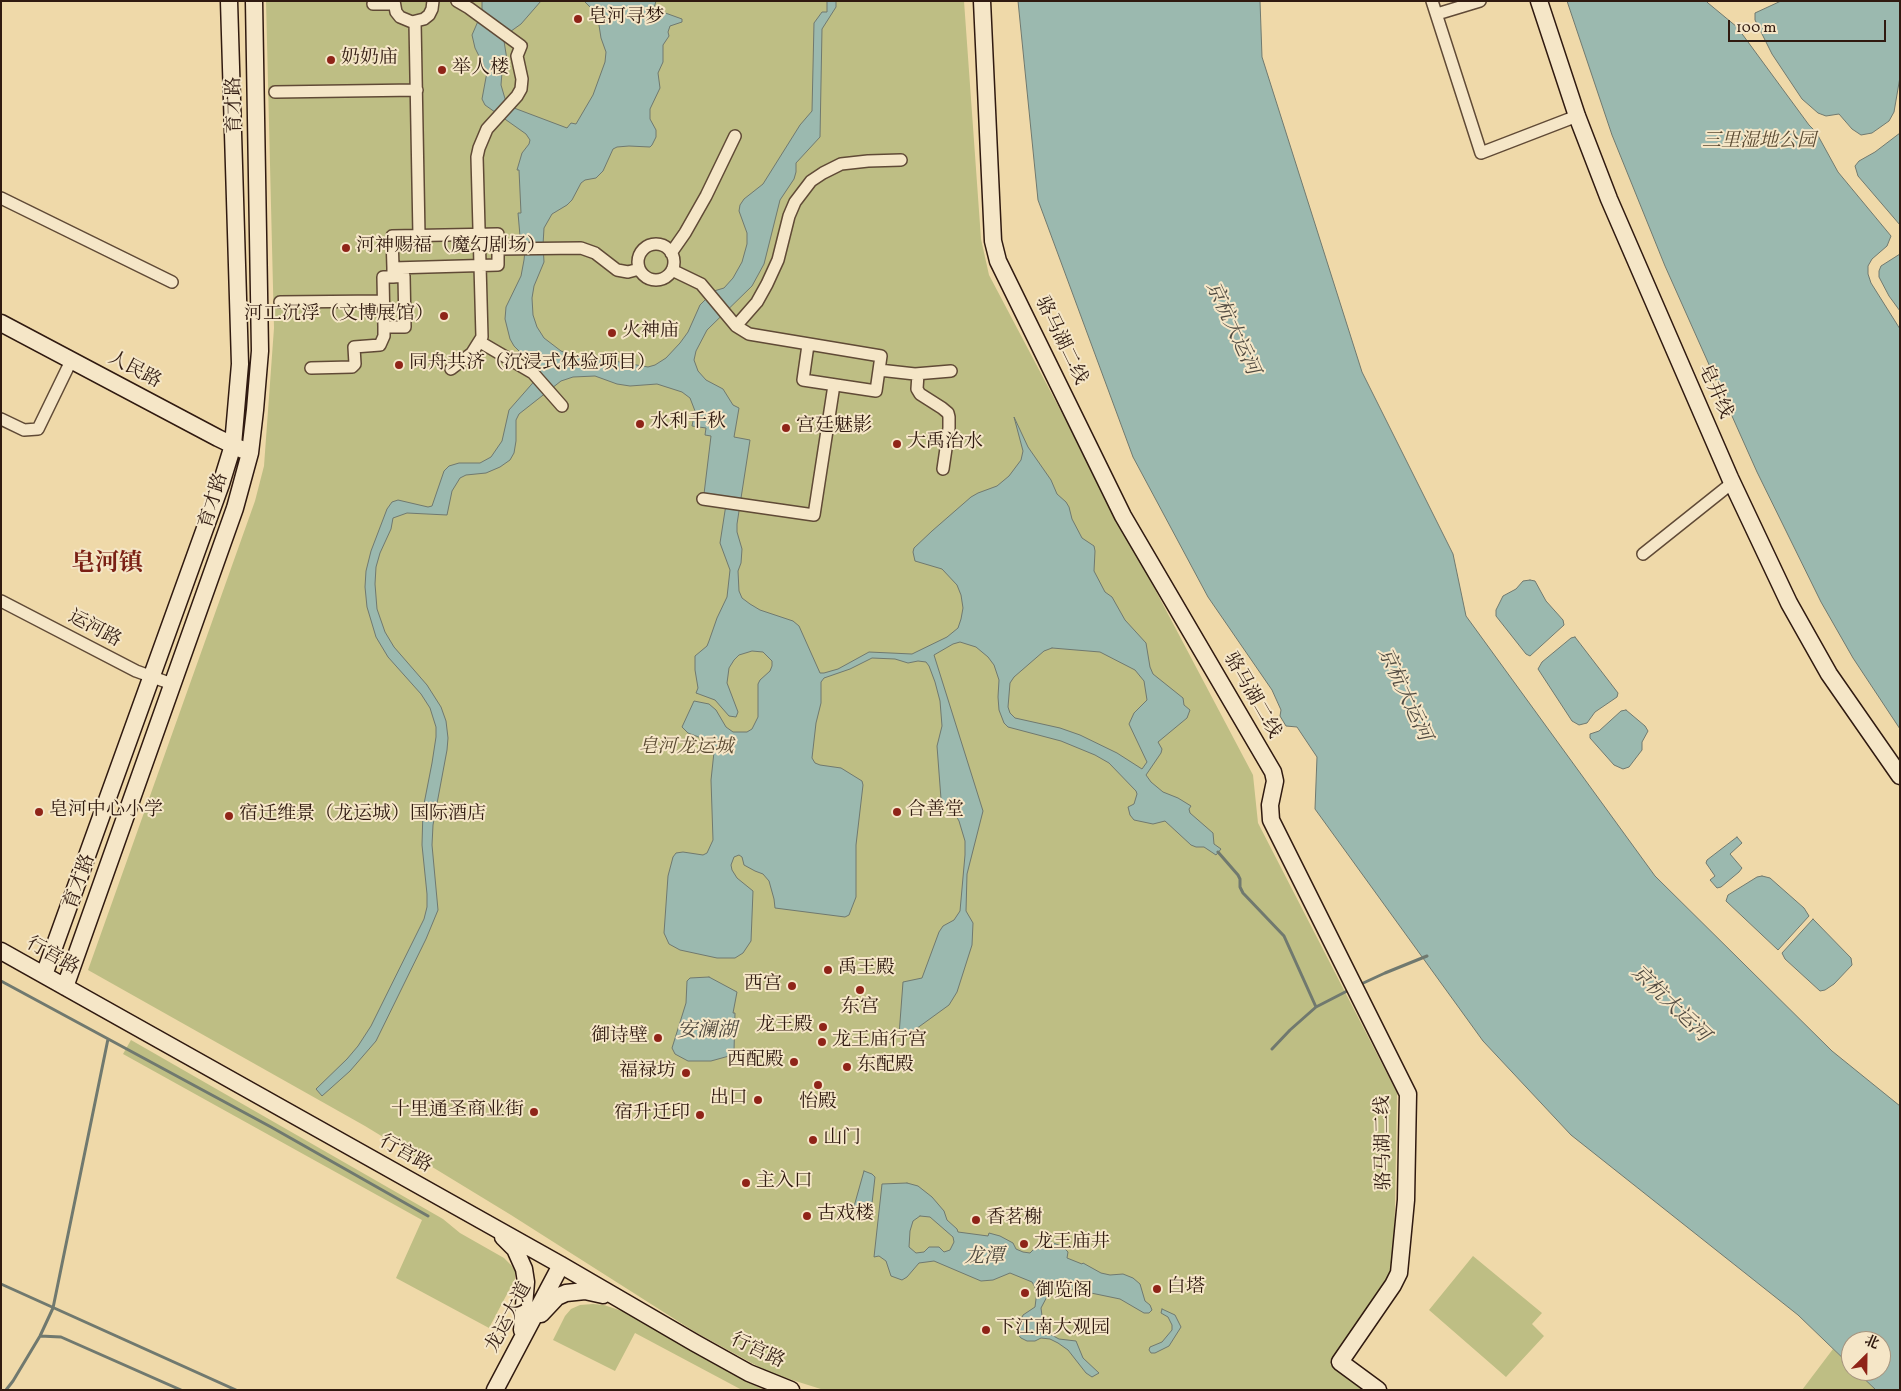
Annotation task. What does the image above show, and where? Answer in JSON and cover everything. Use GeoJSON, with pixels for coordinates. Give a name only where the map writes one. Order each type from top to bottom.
{"type":"FeatureCollection","features":[{"type":"Feature","properties":{"kind":"street","name":"育才路"},"geometry":{"type":"LineString","coordinates":[[44,975],[221,484],[233,445],[240,364],[229,1]]}},
{"type":"Feature","properties":{"kind":"street","name":"育才路"},"geometry":{"type":"LineString","coordinates":[[65,987],[235,508],[250,453],[260,351],[254,1]]}},
{"type":"Feature","properties":{"kind":"street"},"geometry":{"type":"LineString","coordinates":[[373,4],[394,3],[396,12],[400,17],[416,22],[429,15],[433,1]]}},
{"type":"Feature","properties":{"kind":"street"},"geometry":{"type":"LineString","coordinates":[[451,368],[472,353],[480,342],[482,330],[479,148],[487,129],[521,89],[522,76],[517,56],[521,46],[457,1]]}},
{"type":"Feature","properties":{"kind":"street","name":"骆马湖二线"},"geometry":{"type":"LineString","coordinates":[[982,1],[993,241],[998,261],[1123,516],[1273,772],[1275,781],[1270,804],[1271,820],[1408,1094],[1406,1200],[1398,1273],[1393,1285],[1340,1362],[1378,1390]]}},
{"type":"Feature","properties":{"kind":"street"},"geometry":{"type":"LineString","coordinates":[[1432,1],[1481,153],[1577,116]]}},
{"type":"Feature","properties":{"kind":"street"},"geometry":{"type":"LineString","coordinates":[[1437,14],[1480,1]]}},
{"type":"Feature","properties":{"kind":"street","name":"皂井线"},"geometry":{"type":"LineString","coordinates":[[1539,1],[1577,116],[1608,199],[1732,483],[1789,603],[1825,666],[1900,776]]}},
{"type":"Feature","properties":{"kind":"street"},"geometry":{"type":"LineString","coordinates":[[416,22],[419,236]]}},
{"type":"Feature","properties":{"kind":"street"},"geometry":{"type":"LineString","coordinates":[[275,92],[417,90]]}},
{"type":"Feature","properties":{"kind":"street"},"geometry":{"type":"LineString","coordinates":[[672,253],[685,233],[735,136]]}},
{"type":"Feature","properties":{"kind":"street"},"geometry":{"type":"LineString","coordinates":[[736,326],[756,302],[767,284],[778,260],[789,216],[795,202],[811,181],[841,164],[900,160]]}},
{"type":"Feature","properties":{"kind":"street"},"geometry":{"type":"LineString","coordinates":[[1,198],[172,282]]}},
{"type":"Feature","properties":{"kind":"street"},"geometry":{"type":"LineString","coordinates":[[311,368],[352,367],[355,364],[354,346],[380,345],[384,336],[383,277],[393,272],[498,266],[498,234],[392,236],[393,272]]}},
{"type":"Feature","properties":{"kind":"street"},"geometry":{"type":"LineString","coordinates":[[656,244],[663,245],[672,253],[674,258],[672,270],[664,278],[652,279],[642,274],[639,269],[638,257],[645,247],[656,244]]}},
{"type":"Feature","properties":{"kind":"street"},"geometry":{"type":"LineString","coordinates":[[498,249],[581,248],[595,253],[617,270],[628,272],[639,269]]}},
{"type":"Feature","properties":{"kind":"street"},"geometry":{"type":"LineString","coordinates":[[672,270],[701,284],[736,326],[749,334],[881,356],[876,391],[803,380],[808,345]]}},
{"type":"Feature","properties":{"kind":"street"},"geometry":{"type":"LineString","coordinates":[[384,327],[405,327],[404,276],[393,272]]}},
{"type":"Feature","properties":{"kind":"street"},"geometry":{"type":"LineString","coordinates":[[280,302],[383,301]]}},
{"type":"Feature","properties":{"kind":"street","name":"人民路"},"geometry":{"type":"LineString","coordinates":[[1,323],[250,453]]}},
{"type":"Feature","properties":{"kind":"street"},"geometry":{"type":"LineString","coordinates":[[480,342],[533,373],[562,406]]}},
{"type":"Feature","properties":{"kind":"street"},"geometry":{"type":"LineString","coordinates":[[3,424],[24,430],[38,429],[71,361]]}},
{"type":"Feature","properties":{"kind":"street"},"geometry":{"type":"LineString","coordinates":[[879,370],[918,374],[951,371]]}},
{"type":"Feature","properties":{"kind":"street"},"geometry":{"type":"LineString","coordinates":[[918,374],[917,389],[920,394],[942,408],[949,417],[943,469]]}},
{"type":"Feature","properties":{"kind":"street"},"geometry":{"type":"LineString","coordinates":[[703,499],[814,515],[834,385]]}},
{"type":"Feature","properties":{"kind":"street"},"geometry":{"type":"LineString","coordinates":[[1642,554],[1732,483]]}},
{"type":"Feature","properties":{"kind":"street","name":"运河路"},"geometry":{"type":"LineString","coordinates":[[1,601],[136,671],[172,684]]}},
{"type":"Feature","properties":{"kind":"street","name":"行宫路"},"geometry":{"type":"LineString","coordinates":[[1,951],[561,1265],[749,1373],[791,1390]]}},
{"type":"Feature","properties":{"kind":"street"},"geometry":{"type":"LineString","coordinates":[[490,1226],[515,1249],[524,1269],[526,1287],[523,1336]]}},
{"type":"Feature","properties":{"kind":"street","name":"龙运大道"},"geometry":{"type":"LineString","coordinates":[[495,1390],[561,1265]]}},
{"type":"Feature","properties":{"kind":"street"},"geometry":{"type":"LineString","coordinates":[[523,1336],[548,1306],[557,1297],[566,1292],[585,1291],[620,1300]]}},
{"type":"Feature","properties":{"kind":"green space","name":"皂河龙运城"},"geometry":{"type":"Polygon","coordinates":[[[266,1],[964,1],[981,239],[989,275],[1253,775],[1258,823],[1397,1093],[1394,1259],[1389,1278],[1379,1295],[1330,1364],[1366,1390],[824,1390],[770,1373],[695,1332],[511,1215],[365,1126],[88,970],[255,501],[264,466],[274,328],[266,1]]]}},
{"type":"Feature","properties":{"kind":"green space"},"geometry":{"type":"Polygon","coordinates":[[[131,1040],[443,1219],[460,1233],[504,1258],[515,1271],[515,1279],[489,1328],[396,1278],[422,1220],[123,1054],[131,1040]]]}},
{"type":"Feature","properties":{"kind":"green space"},"geometry":{"type":"Polygon","coordinates":[[[1473,1256],[1542,1313],[1532,1324],[1544,1336],[1506,1377],[1429,1310],[1473,1256]]]}},
{"type":"Feature","properties":{"kind":"green space"},"geometry":{"type":"Polygon","coordinates":[[[580,1305],[604,1305],[625,1312],[734,1375],[764,1390],[742,1390],[635,1333],[615,1371],[553,1340],[565,1316],[571,1309],[580,1305]]]}},
{"type":"Feature","properties":{"kind":"green space"},"geometry":{"type":"Polygon","coordinates":[[[1833,1349],[1841,1357],[1841,1381],[1867,1381],[1876,1390],[1802,1390],[1833,1349]]]}},
{"type":"Feature","properties":{"kind":"water"},"geometry":{"type":"Polygon","coordinates":[[[482,1],[541,1],[521,24],[507,34],[504,41],[507,60],[502,72],[501,85],[506,102],[514,108],[567,128],[571,123],[576,124],[593,95],[605,62],[606,52],[601,38],[598,19],[584,1],[656,1],[654,8],[682,19],[682,22],[670,26],[669,36],[663,45],[663,62],[658,73],[660,88],[650,109],[650,119],[656,130],[656,137],[652,145],[650,147],[629,146],[613,149],[603,171],[596,178],[585,180],[581,183],[572,200],[552,214],[544,228],[544,262],[534,286],[532,298],[533,315],[537,327],[544,338],[561,351],[573,356],[586,356],[648,367],[666,358],[680,343],[688,332],[700,305],[714,291],[724,288],[733,278],[742,262],[747,244],[747,233],[739,211],[740,205],[744,199],[763,184],[800,125],[812,111],[814,23],[822,12],[827,12],[827,1],[836,1],[836,7],[822,29],[820,137],[796,163],[794,179],[780,200],[764,264],[752,286],[707,330],[696,351],[694,360],[698,371],[706,380],[723,389],[733,405],[739,408],[734,437],[750,440],[737,524],[737,532],[742,549],[741,563],[738,571],[739,591],[742,598],[760,610],[793,621],[799,626],[820,673],[838,669],[869,652],[912,654],[947,637],[958,628],[961,619],[963,608],[961,595],[957,585],[942,569],[915,561],[914,548],[971,497],[997,486],[1009,476],[1021,460],[1023,451],[1014,417],[1028,447],[1051,480],[1057,494],[1069,507],[1072,519],[1082,538],[1094,546],[1094,571],[1105,592],[1112,597],[1125,620],[1146,643],[1153,674],[1183,698],[1184,705],[1190,710],[1187,718],[1158,742],[1162,749],[1161,753],[1146,775],[1163,792],[1191,806],[1189,809],[1190,813],[1213,833],[1214,844],[1221,849],[1216,855],[1204,847],[1191,845],[1165,821],[1153,824],[1134,820],[1130,815],[1128,807],[1134,804],[1136,791],[1109,763],[1061,741],[1008,727],[1004,723],[999,710],[999,680],[994,665],[976,647],[960,642],[934,655],[983,811],[967,874],[966,911],[973,923],[972,945],[957,992],[949,1005],[909,1034],[902,1037],[899,1035],[903,982],[922,978],[939,932],[943,926],[954,920],[960,911],[965,855],[965,841],[959,821],[941,799],[937,746],[942,726],[940,701],[935,682],[926,662],[908,663],[895,659],[872,658],[850,669],[824,678],[821,682],[821,703],[816,723],[812,758],[815,763],[820,765],[841,768],[862,781],[863,785],[856,845],[856,897],[849,915],[845,917],[775,908],[769,881],[763,874],[744,865],[742,857],[739,855],[734,857],[731,865],[732,870],[737,878],[753,891],[751,941],[743,953],[735,958],[717,958],[680,950],[669,944],[664,933],[668,876],[673,857],[676,853],[683,852],[703,855],[707,853],[713,840],[711,780],[713,746],[704,739],[688,733],[682,727],[694,701],[709,704],[716,710],[726,727],[733,732],[747,732],[752,729],[758,717],[758,684],[770,671],[772,661],[763,652],[752,651],[739,655],[734,660],[729,668],[727,683],[738,712],[736,717],[729,716],[715,700],[696,693],[698,688],[695,656],[707,646],[727,597],[730,570],[720,543],[727,498],[704,494],[711,436],[705,435],[706,428],[692,426],[695,411],[690,398],[682,392],[657,384],[630,386],[617,384],[595,376],[573,377],[561,381],[519,414],[516,420],[514,453],[510,460],[486,473],[466,475],[460,478],[452,491],[447,515],[407,513],[393,518],[391,529],[380,553],[376,567],[375,584],[377,609],[385,632],[394,647],[427,685],[441,707],[446,721],[447,750],[433,825],[432,845],[438,910],[426,939],[376,1041],[350,1071],[322,1096],[316,1089],[347,1059],[371,1026],[424,919],[427,907],[422,845],[423,809],[432,763],[436,727],[430,708],[421,694],[388,657],[376,637],[367,607],[365,587],[366,571],[371,551],[387,509],[392,502],[398,500],[428,507],[432,506],[444,471],[449,466],[459,463],[480,463],[491,457],[502,441],[509,410],[538,377],[540,372],[514,346],[510,339],[505,319],[506,307],[521,276],[524,260],[526,241],[520,236],[518,213],[521,213],[519,170],[517,170],[522,153],[530,140],[526,134],[485,105],[482,99],[487,72],[475,48],[472,35],[482,12],[482,1]],[[1052,648],[1044,651],[1014,677],[1010,683],[1008,707],[1010,713],[1015,718],[1060,728],[1080,735],[1117,753],[1142,769],[1147,762],[1129,724],[1134,713],[1147,700],[1144,681],[1135,670],[1100,652],[1052,648]]]}},
{"type":"Feature","properties":{"kind":"water","name":"京杭大运河"},"geometry":{"type":"Polygon","coordinates":[[[1018,1],[1260,1],[1262,57],[1362,372],[1453,554],[1466,616],[1655,876],[1832,1051],[1900,1106],[1900,1390],[1876,1390],[1867,1381],[1891,1381],[1891,1331],[1841,1331],[1841,1356],[1798,1315],[1571,1135],[1483,1041],[1315,809],[1317,757],[1297,727],[1286,726],[1280,716],[1281,710],[1272,690],[1208,597],[1133,457],[1038,200],[1018,1]]]}},
{"type":"Feature","properties":{"kind":"water","name":"三里湿地公园"},"geometry":{"type":"Polygon","coordinates":[[[1567,1],[1706,1],[1737,27],[1816,132],[1838,172],[1891,236],[1887,246],[1872,259],[1868,266],[1868,274],[1871,283],[1900,329],[1900,729],[1853,658],[1821,602],[1757,472],[1665,266],[1612,135],[1567,1]]]}},
{"type":"Feature","properties":{"kind":"water"},"geometry":{"type":"Polygon","coordinates":[[[1781,1],[1900,1],[1900,77],[1894,112],[1889,121],[1872,133],[1861,135],[1852,129],[1839,114],[1826,116],[1818,113],[1802,99],[1772,54],[1755,20],[1755,13],[1781,1]]]}},
{"type":"Feature","properties":{"kind":"water"},"geometry":{"type":"Polygon","coordinates":[[[1900,133],[1900,225],[1858,176],[1855,166],[1859,161],[1875,152],[1900,133]]]}},
{"type":"Feature","properties":{"kind":"water"},"geometry":{"type":"Polygon","coordinates":[[[1900,254],[1900,311],[1879,277],[1879,271],[1881,266],[1900,254]]]}},
{"type":"Feature","properties":{"kind":"water"},"geometry":{"type":"Polygon","coordinates":[[[1523,581],[1535,581],[1546,601],[1563,620],[1564,625],[1530,656],[1526,654],[1496,616],[1496,610],[1503,596],[1516,589],[1523,581]]]}},
{"type":"Feature","properties":{"kind":"water"},"geometry":{"type":"Polygon","coordinates":[[[1575,637],[1618,693],[1617,697],[1595,712],[1587,723],[1579,725],[1572,721],[1538,669],[1542,662],[1571,638],[1575,637]]]}},
{"type":"Feature","properties":{"kind":"water"},"geometry":{"type":"Polygon","coordinates":[[[1626,710],[1645,726],[1648,731],[1642,742],[1642,750],[1629,767],[1623,769],[1614,765],[1590,738],[1590,734],[1599,731],[1621,711],[1626,710]]]}},
{"type":"Feature","properties":{"kind":"water"},"geometry":{"type":"Polygon","coordinates":[[[1737,837],[1742,843],[1730,854],[1742,868],[1721,887],[1717,888],[1710,880],[1715,876],[1706,863],[1707,860],[1737,837]]]}},
{"type":"Feature","properties":{"kind":"water"},"geometry":{"type":"Polygon","coordinates":[[[1757,877],[1770,878],[1804,908],[1809,916],[1778,950],[1726,901],[1728,895],[1757,877]]]}},
{"type":"Feature","properties":{"kind":"water"},"geometry":{"type":"Polygon","coordinates":[[[1813,919],[1851,958],[1852,965],[1834,984],[1820,991],[1785,959],[1782,953],[1813,919]]]}},
{"type":"Feature","properties":{"kind":"water","name":"安澜湖"},"geometry":{"type":"Polygon","coordinates":[[[709,977],[737,992],[733,1013],[735,1013],[734,1051],[729,1056],[711,1061],[688,1061],[675,1054],[672,1048],[686,1003],[687,981],[690,978],[709,977]]]}},
{"type":"Feature","properties":{"kind":"water"},"geometry":{"type":"Polygon","coordinates":[[[864,1171],[875,1177],[871,1212],[867,1219],[853,1210],[864,1171]]]}},
{"type":"Feature","properties":{"kind":"water","name":"龙潭"},"geometry":{"type":"Polygon","coordinates":[[[907,1183],[918,1186],[932,1197],[944,1211],[947,1220],[958,1232],[988,1236],[989,1233],[1000,1236],[1013,1243],[1016,1249],[1030,1253],[1040,1243],[1049,1241],[1063,1247],[1068,1252],[1067,1258],[1083,1263],[1101,1273],[1110,1275],[1123,1274],[1133,1278],[1140,1284],[1145,1301],[1152,1310],[1149,1313],[1144,1313],[1120,1299],[1062,1287],[1051,1289],[1041,1308],[1044,1331],[1059,1339],[1076,1341],[1083,1358],[1099,1373],[1092,1377],[1086,1373],[1068,1350],[1058,1343],[1050,1339],[1041,1338],[1035,1341],[1027,1341],[1016,1332],[1023,1315],[1035,1307],[1037,1291],[1032,1282],[1010,1273],[993,1280],[981,1281],[934,1261],[919,1263],[902,1280],[891,1276],[886,1261],[879,1256],[874,1257],[882,1184],[907,1183]],[[920,1216],[913,1221],[909,1247],[916,1253],[924,1252],[929,1247],[939,1247],[944,1252],[950,1250],[954,1242],[953,1237],[930,1217],[920,1216]]]}},
{"type":"Feature","properties":{"kind":"water"},"geometry":{"type":"Polygon","coordinates":[[[1162,1309],[1175,1315],[1181,1327],[1169,1346],[1151,1353],[1150,1347],[1162,1342],[1172,1330],[1168,1317],[1161,1313],[1162,1309]]]}},
{"type":"Feature","properties":{"kind":"waterway"},"geometry":{"type":"LineString","coordinates":[[1218,852],[1238,875],[1243,893],[1284,936],[1316,1007],[1351,989]]}},
{"type":"Feature","properties":{"kind":"waterway"},"geometry":{"type":"LineString","coordinates":[[1359,985],[1427,956]]}},
{"type":"Feature","properties":{"kind":"waterway"},"geometry":{"type":"LineString","coordinates":[[1,981],[271,1127],[428,1216]]}},
{"type":"Feature","properties":{"kind":"waterway"},"geometry":{"type":"LineString","coordinates":[[1272,1049],[1316,1007]]}},
{"type":"Feature","properties":{"kind":"waterway"},"geometry":{"type":"LineString","coordinates":[[6,1390],[40,1336],[53,1308],[108,1039]]}},
{"type":"Feature","properties":{"kind":"waterway"},"geometry":{"type":"LineString","coordinates":[[1,1284],[236,1390]]}},
{"type":"Feature","properties":{"kind":"waterway"},"geometry":{"type":"LineString","coordinates":[[40,1336],[61,1337],[181,1390]]}},
{"type":"Feature","properties":{"kind":"place","name":"皂河寻梦"},"geometry":{"type":"Point","coordinates":[578,19]}},
{"type":"Feature","properties":{"kind":"place","name":"奶奶庙"},"geometry":{"type":"Point","coordinates":[331,60]}},
{"type":"Feature","properties":{"kind":"place","name":"举人楼"},"geometry":{"type":"Point","coordinates":[442,70]}},
{"type":"Feature","properties":{"kind":"place","name":"河神赐福（魔幻剧场）"},"geometry":{"type":"Point","coordinates":[346,248]}},
{"type":"Feature","properties":{"kind":"place","name":"河工沉浮（文博展馆）"},"geometry":{"type":"Point","coordinates":[444,316]}},
{"type":"Feature","properties":{"kind":"place","name":"火神庙"},"geometry":{"type":"Point","coordinates":[612,333]}},
{"type":"Feature","properties":{"kind":"place","name":"同舟共济（沉浸式体验项目）"},"geometry":{"type":"Point","coordinates":[399,365]}},
{"type":"Feature","properties":{"kind":"place","name":"水利千秋"},"geometry":{"type":"Point","coordinates":[640,424]}},
{"type":"Feature","properties":{"kind":"place","name":"宫廷魅影"},"geometry":{"type":"Point","coordinates":[786,428]}},
{"type":"Feature","properties":{"kind":"place","name":"大禹治水"},"geometry":{"type":"Point","coordinates":[897,444]}},
{"type":"Feature","properties":{"kind":"place","name":"皂河中心小学"},"geometry":{"type":"Point","coordinates":[39,812]}},
{"type":"Feature","properties":{"kind":"place","name":"合善堂"},"geometry":{"type":"Point","coordinates":[897,812]}},
{"type":"Feature","properties":{"kind":"place","name":"宿迁维景（龙运城）国际酒店"},"geometry":{"type":"Point","coordinates":[229,816]}},
{"type":"Feature","properties":{"kind":"place","name":"禹王殿"},"geometry":{"type":"Point","coordinates":[828,970]}},
{"type":"Feature","properties":{"kind":"place","name":"西宫"},"geometry":{"type":"Point","coordinates":[792,986]}},
{"type":"Feature","properties":{"kind":"place","name":"东宫"},"geometry":{"type":"Point","coordinates":[860,990]}},
{"type":"Feature","properties":{"kind":"place","name":"龙王殿"},"geometry":{"type":"Point","coordinates":[823,1027]}},
{"type":"Feature","properties":{"kind":"place","name":"御诗壁"},"geometry":{"type":"Point","coordinates":[658,1038]}},
{"type":"Feature","properties":{"kind":"place","name":"龙王庙行宫"},"geometry":{"type":"Point","coordinates":[822,1042]}},
{"type":"Feature","properties":{"kind":"place","name":"西配殿"},"geometry":{"type":"Point","coordinates":[794,1062]}},
{"type":"Feature","properties":{"kind":"place","name":"东配殿"},"geometry":{"type":"Point","coordinates":[847,1067]}},
{"type":"Feature","properties":{"kind":"place","name":"福禄坊"},"geometry":{"type":"Point","coordinates":[686,1073]}},
{"type":"Feature","properties":{"kind":"place","name":"怡殿"},"geometry":{"type":"Point","coordinates":[818,1085]}},
{"type":"Feature","properties":{"kind":"place","name":"出口"},"geometry":{"type":"Point","coordinates":[758,1100]}},
{"type":"Feature","properties":{"kind":"place","name":"十里通圣商业街"},"geometry":{"type":"Point","coordinates":[534,1112]}},
{"type":"Feature","properties":{"kind":"place","name":"宿升迁印"},"geometry":{"type":"Point","coordinates":[700,1115]}},
{"type":"Feature","properties":{"kind":"place","name":"山门"},"geometry":{"type":"Point","coordinates":[813,1140]}},
{"type":"Feature","properties":{"kind":"place","name":"主入口"},"geometry":{"type":"Point","coordinates":[746,1183]}},
{"type":"Feature","properties":{"kind":"place","name":"古戏楼"},"geometry":{"type":"Point","coordinates":[807,1216]}},
{"type":"Feature","properties":{"kind":"place","name":"香茗榭"},"geometry":{"type":"Point","coordinates":[976,1220]}},
{"type":"Feature","properties":{"kind":"place","name":"龙王庙井"},"geometry":{"type":"Point","coordinates":[1024,1244]}},
{"type":"Feature","properties":{"kind":"place","name":"白塔"},"geometry":{"type":"Point","coordinates":[1157,1289]}},
{"type":"Feature","properties":{"kind":"place","name":"御览阁"},"geometry":{"type":"Point","coordinates":[1025,1293]}},
{"type":"Feature","properties":{"kind":"place","name":"下江南大观园"},"geometry":{"type":"Point","coordinates":[986,1330]}},
{"type":"Feature","properties":{"kind":"district","name":"皂河镇"},"geometry":{"type":"Point","coordinates":[107,566]}}]}
